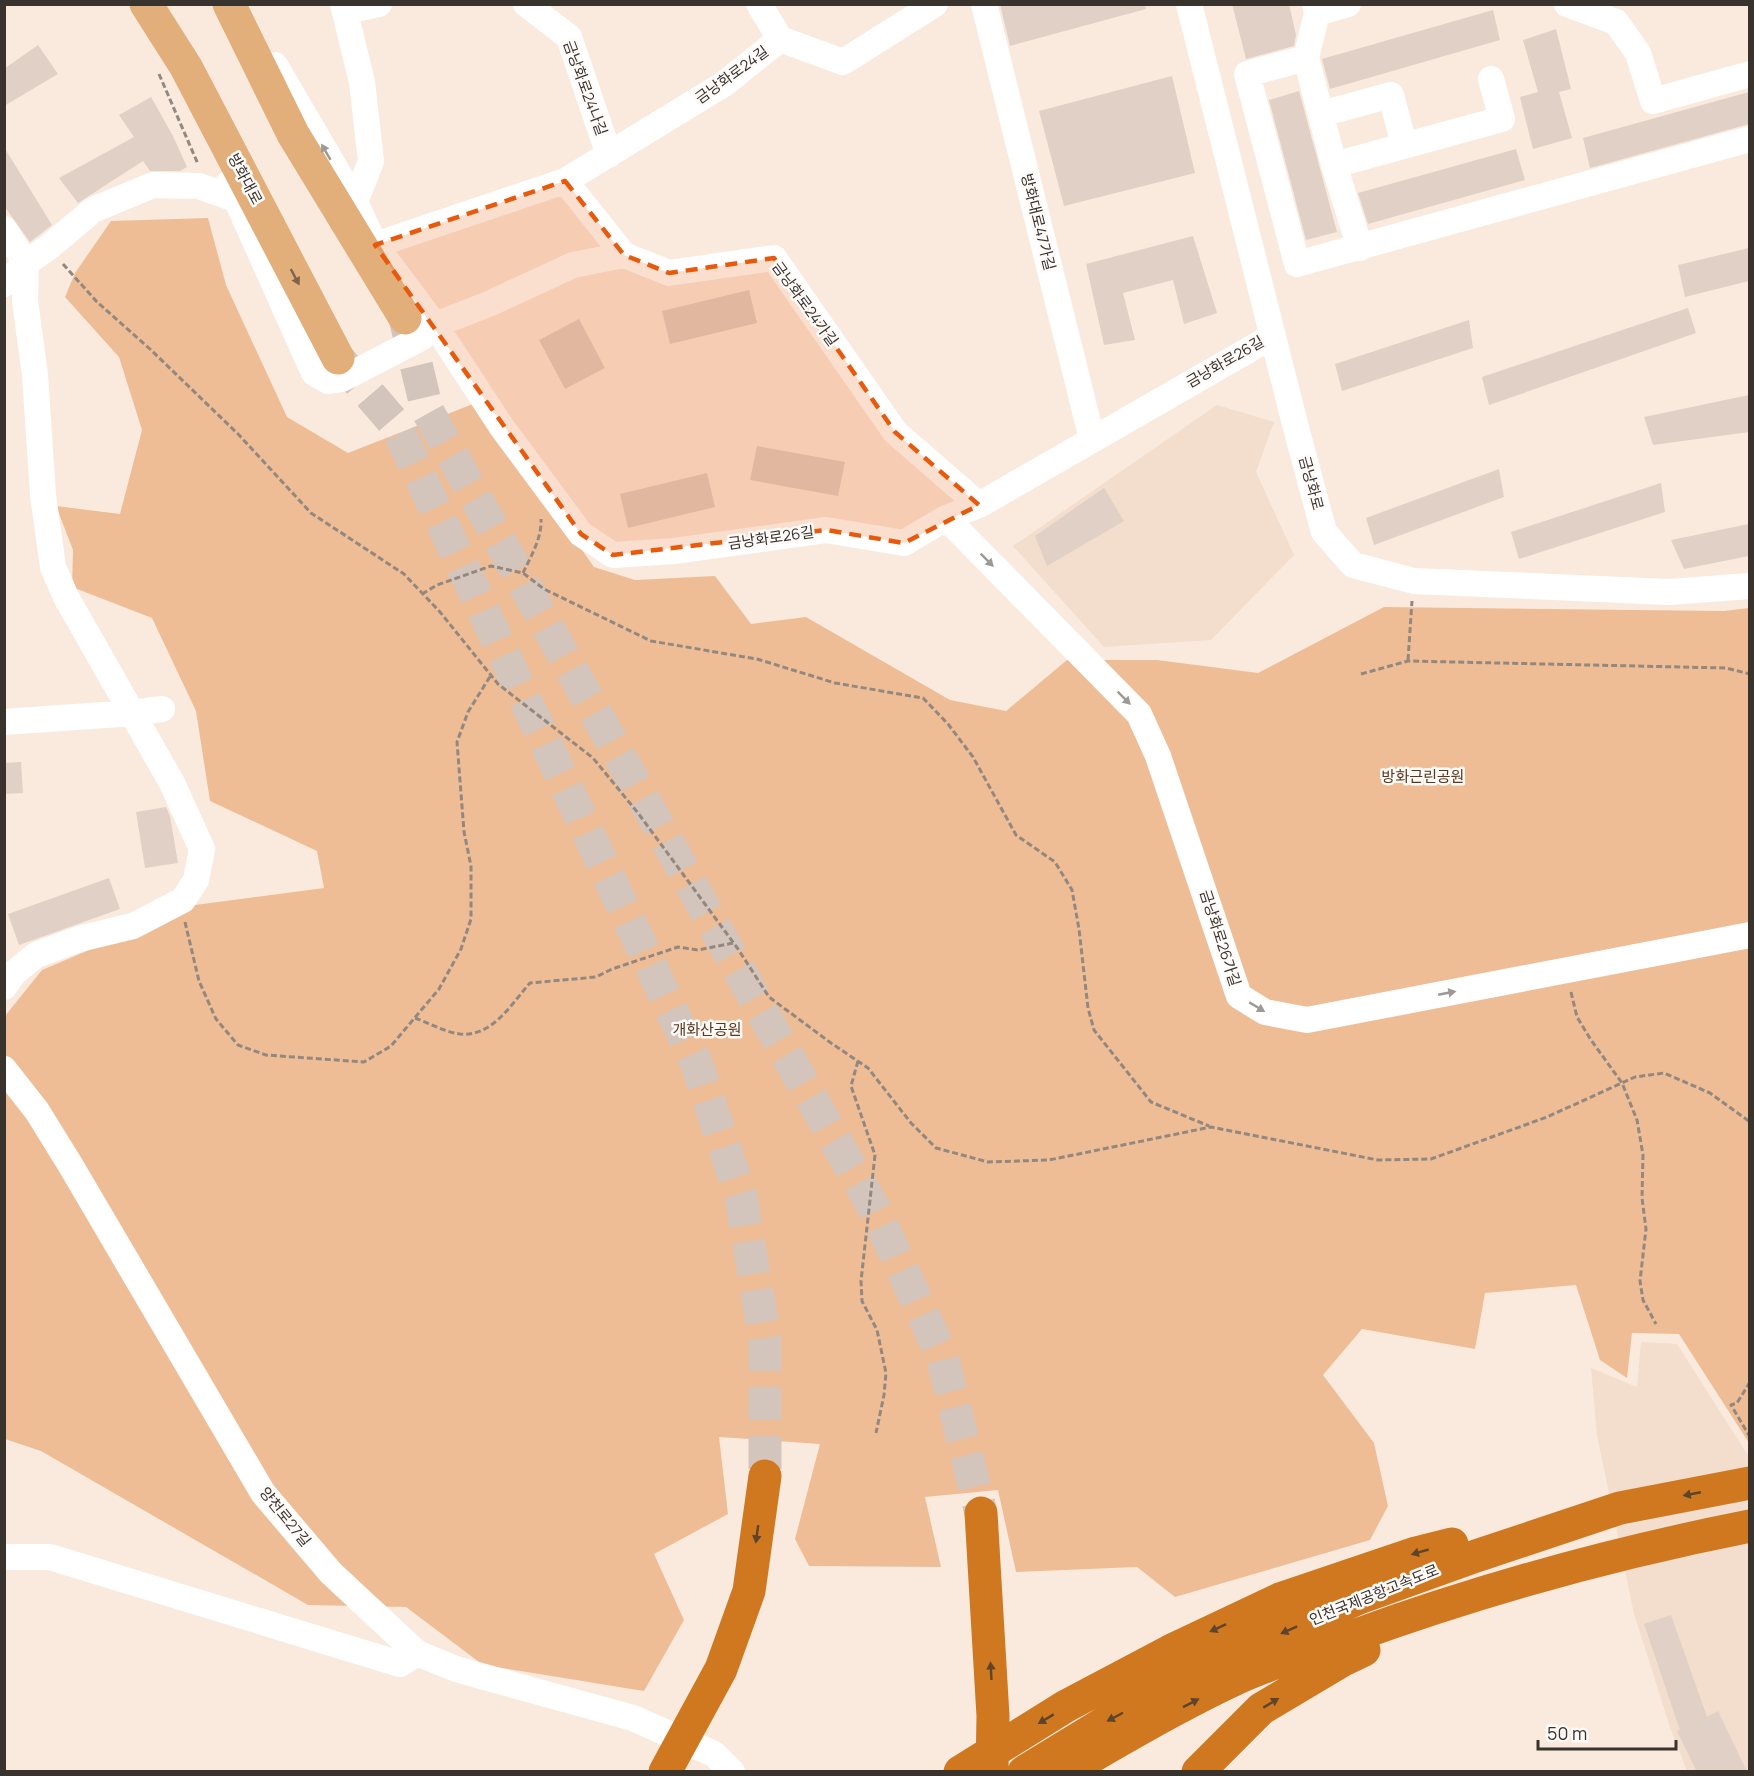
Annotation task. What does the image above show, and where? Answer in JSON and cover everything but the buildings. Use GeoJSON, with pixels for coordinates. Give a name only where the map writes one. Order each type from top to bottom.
{"type":"FeatureCollection","features":[{"type":"Feature","properties":{"kind":"highway"},"geometry":{"type":"LineString","coordinates":[[664,1772],[721,1669],[749,1591],[765,1476]]}},
{"type":"Feature","properties":{"kind":"highway","name":"인천국제공항고속도로"},"geometry":{"type":"LineString","coordinates":[[1024,1772],[1109,1720],[1233,1655],[1359,1598],[1620,1508],[1749,1483]]}},
{"type":"Feature","properties":{"kind":"highway"},"geometry":{"type":"LineString","coordinates":[[960,1772],[1066,1706],[1170,1651],[1280,1599],[1416,1553],[1525,1525],[1620,1508]]}},
{"type":"Feature","properties":{"kind":"highway"},"geometry":{"type":"LineString","coordinates":[[981,1513],[993,1706],[992,1772]]}},
{"type":"Feature","properties":{"kind":"highway","name":"인천국제공항고속도로"},"geometry":{"type":"LineString","coordinates":[[1066,1772],[1242,1676],[1400,1619],[1519,1581],[1672,1541],[1749,1526]]}},
{"type":"Feature","properties":{"kind":"highway"},"geometry":{"type":"LineString","coordinates":[[1198,1772],[1261,1709],[1343,1660],[1391,1638],[1541,1594],[1672,1541]]}},
{"type":"Feature","properties":{"kind":"main road"},"geometry":{"type":"LineString","coordinates":[[229,4],[293,134],[420,321]]}},
{"type":"Feature","properties":{"kind":"main road","name":"방화대로"},"geometry":{"type":"LineString","coordinates":[[149,9],[186,67],[338,358]]}},
{"type":"Feature","properties":{"kind":"street","name":"금낭화로26길"},"geometry":{"type":"LineString","coordinates":[[236,4],[355,202],[375,245],[420,321],[475,387],[581,534],[613,555],[674,551],[826,530],[904,543],[946,518],[979,505],[1273,336]]}},
{"type":"Feature","properties":{"kind":"street"},"geometry":{"type":"LineString","coordinates":[[355,202],[371,161],[362,82],[344,8],[379,4]]}},
{"type":"Feature","properties":{"kind":"street","name":"금낭화로24나길"},"geometry":{"type":"LineString","coordinates":[[526,4],[568,37],[609,155]]}},
{"type":"Feature","properties":{"kind":"street"},"geometry":{"type":"LineString","coordinates":[[759,4],[780,39]]}},
{"type":"Feature","properties":{"kind":"street","name":"금낭화로24길"},"geometry":{"type":"LineString","coordinates":[[565,182],[724,84],[780,39],[843,62],[934,4]]}},
{"type":"Feature","properties":{"kind":"street","name":"방화대로47가길"},"geometry":{"type":"LineString","coordinates":[[984,4],[1092,439]]}},
{"type":"Feature","properties":{"kind":"street","name":"금낭화로"},"geometry":{"type":"LineString","coordinates":[[1189,4],[1324,532],[1353,565],[1414,581],[1669,592],[1749,586]]}},
{"type":"Feature","properties":{"kind":"street"},"geometry":{"type":"LineString","coordinates":[[1348,4],[1316,9],[1306,58],[1334,165],[1360,248]]}},
{"type":"Feature","properties":{"kind":"street"},"geometry":{"type":"LineString","coordinates":[[1567,4],[1616,22],[1638,53],[1653,101],[1749,74]]}},
{"type":"Feature","properties":{"kind":"street"},"geometry":{"type":"LineString","coordinates":[[149,9],[171,73],[238,200],[314,373],[328,381],[342,380],[421,338],[420,321],[491,303],[573,266],[624,255]]}},
{"type":"Feature","properties":{"kind":"street"},"geometry":{"type":"LineString","coordinates":[[1306,58],[1247,74],[1297,264],[1749,139]]}},
{"type":"Feature","properties":{"kind":"street"},"geometry":{"type":"LineString","coordinates":[[1334,165],[1502,119],[1491,79]]}},
{"type":"Feature","properties":{"kind":"street"},"geometry":{"type":"LineString","coordinates":[[1321,114],[1391,95],[1404,145]]}},
{"type":"Feature","properties":{"kind":"street"},"geometry":{"type":"LineString","coordinates":[[375,245],[565,182]]}},
{"type":"Feature","properties":{"kind":"street","name":"금낭화로24가길"},"geometry":{"type":"LineString","coordinates":[[565,182],[624,255],[669,273],[774,258],[895,432],[979,505]]}},
{"type":"Feature","properties":{"kind":"street"},"geometry":{"type":"LineString","coordinates":[[4,284],[26,263],[49,248],[93,210],[153,185],[199,186],[238,200]]}},
{"type":"Feature","properties":{"kind":"street"},"geometry":{"type":"LineString","coordinates":[[4,229],[26,263],[25,301],[35,375],[43,495],[53,567],[66,597],[172,783],[202,849],[196,880],[183,900],[133,926],[79,939],[36,955],[14,973],[4,987]]}},
{"type":"Feature","properties":{"kind":"street","name":"금낭화로26가길"},"geometry":{"type":"LineString","coordinates":[[946,518],[1139,714],[1158,756],[1239,996],[1265,1012],[1307,1020],[1749,935]]}},
{"type":"Feature","properties":{"kind":"street"},"geometry":{"type":"LineString","coordinates":[[4,722],[162,709]]}},
{"type":"Feature","properties":{"kind":"street","name":"양천로27길"},"geometry":{"type":"LineString","coordinates":[[4,1069],[37,1111],[71,1166],[263,1493],[332,1573],[417,1653],[456,1669],[633,1718],[714,1754],[732,1772]]}},
{"type":"Feature","properties":{"kind":"street"},"geometry":{"type":"LineString","coordinates":[[4,1557],[50,1557],[400,1664],[417,1653]]}},
{"type":"Feature","properties":{"kind":"path"},"geometry":{"type":"LineString","coordinates":[[156,66],[210,190]]}},
{"type":"Feature","properties":{"kind":"path"},"geometry":{"type":"LineString","coordinates":[[49,248],[97,302],[150,349],[239,435],[311,513],[404,574],[498,684],[593,758],[638,813],[734,943],[769,997],[868,1068],[911,1123],[936,1148],[988,1162],[1049,1160],[1211,1127]]}},
{"type":"Feature","properties":{"kind":"path"},"geometry":{"type":"LineString","coordinates":[[523,573],[534,551],[542,526],[541,518]]}},
{"type":"Feature","properties":{"kind":"path"},"geometry":{"type":"LineString","coordinates":[[422,594],[437,585],[491,566],[523,573],[544,589],[651,640],[757,659],[836,683],[923,698],[948,724],[973,757],[1016,835],[1055,862],[1072,890],[1088,1008],[1094,1030],[1151,1102],[1211,1127],[1378,1160],[1431,1159],[1547,1117],[1635,1077],[1664,1073],[1710,1093],[1749,1122]]}},
{"type":"Feature","properties":{"kind":"path"},"geometry":{"type":"LineString","coordinates":[[1408,661],[1414,581]]}},
{"type":"Feature","properties":{"kind":"path"},"geometry":{"type":"LineString","coordinates":[[1361,674],[1408,661],[1726,668],[1749,674]]}},
{"type":"Feature","properties":{"kind":"path"},"geometry":{"type":"LineString","coordinates":[[171,906],[185,923],[199,981],[216,1019],[238,1045],[266,1055],[364,1062],[391,1046],[439,989],[461,949],[471,919],[471,866],[464,832],[457,742],[468,712],[491,675]]}},
{"type":"Feature","properties":{"kind":"path"},"geometry":{"type":"LineString","coordinates":[[415,1018],[458,1034],[476,1034],[493,1026],[530,982],[596,976],[678,947],[698,950],[734,943]]}},
{"type":"Feature","properties":{"kind":"path"},"geometry":{"type":"LineString","coordinates":[[1565,970],[1578,1017],[1591,1040],[1622,1083],[1637,1120],[1643,1155],[1642,1198],[1646,1229],[1640,1281],[1643,1300],[1656,1324]]}},
{"type":"Feature","properties":{"kind":"path"},"geometry":{"type":"LineString","coordinates":[[858,1061],[850,1086],[875,1155],[861,1281],[862,1301],[877,1330],[886,1373],[876,1433]]}},
{"type":"Feature","properties":{"kind":"path"},"geometry":{"type":"LineString","coordinates":[[1749,1382],[1737,1403],[1731,1405],[1749,1437]]}},
{"type":"Feature","properties":{"kind":"highlighted area"},"geometry":{"type":"Polygon","coordinates":[[[565,181],[624,255],[669,273],[774,258],[895,432],[979,505],[904,543],[826,530],[613,555],[581,534],[375,245],[565,181]]]}},
{"type":"Feature","properties":{"kind":"shaded area"},"geometry":{"type":"Polygon","coordinates":[[[1217,405],[1274,422],[1256,472],[1294,555],[1211,640],[1104,647],[1013,546],[1217,405]]]}},
{"type":"Feature","properties":{"kind":"shaded area"},"geometry":{"type":"Polygon","coordinates":[[[1641,1342],[1677,1344],[1749,1457],[1749,1771],[1687,1771],[1670,1727],[1634,1614],[1597,1435],[1591,1368],[1637,1387],[1641,1342]]]}},
{"type":"Feature","properties":{"kind":"green space","name":"개화산공원"},"geometry":{"type":"Polygon","coordinates":[[[208,218],[226,285],[287,417],[348,453],[478,402],[594,567],[635,580],[715,576],[751,624],[806,617],[950,700],[1006,711],[1067,660],[1157,660],[1258,673],[1384,607],[1724,611],[1749,608],[1749,1443],[1679,1334],[1632,1333],[1627,1378],[1600,1360],[1576,1285],[1485,1293],[1475,1349],[1362,1329],[1323,1375],[1374,1443],[1388,1506],[1370,1540],[1175,1597],[1137,1567],[1016,1572],[998,1490],[925,1497],[941,1567],[809,1566],[795,1539],[820,1444],[719,1437],[728,1514],[654,1554],[684,1620],[644,1691],[483,1665],[406,1607],[308,1605],[41,1451],[5,1439],[5,1016],[42,970],[195,905],[324,888],[317,851],[210,801],[196,711],[152,618],[72,587],[73,550],[56,506],[120,514],[142,430],[119,357],[65,297],[75,273],[111,221],[208,218]]]}},
{"type":"Feature","properties":{"kind":"tunnel"},"geometry":{"type":"LineString","coordinates":[[405,318],[427,410],[875,1210],[942,1356],[981,1513]]}},
{"type":"Feature","properties":{"kind":"tunnel"},"geometry":{"type":"LineString","coordinates":[[338,358],[396,425],[696,1062],[741,1197],[765,1339],[765,1476]]}},
{"type":"Feature","properties":{"kind":"park label","name":"방화근린공원"},"geometry":{"type":"Point","coordinates":[1423,777]}}]}
